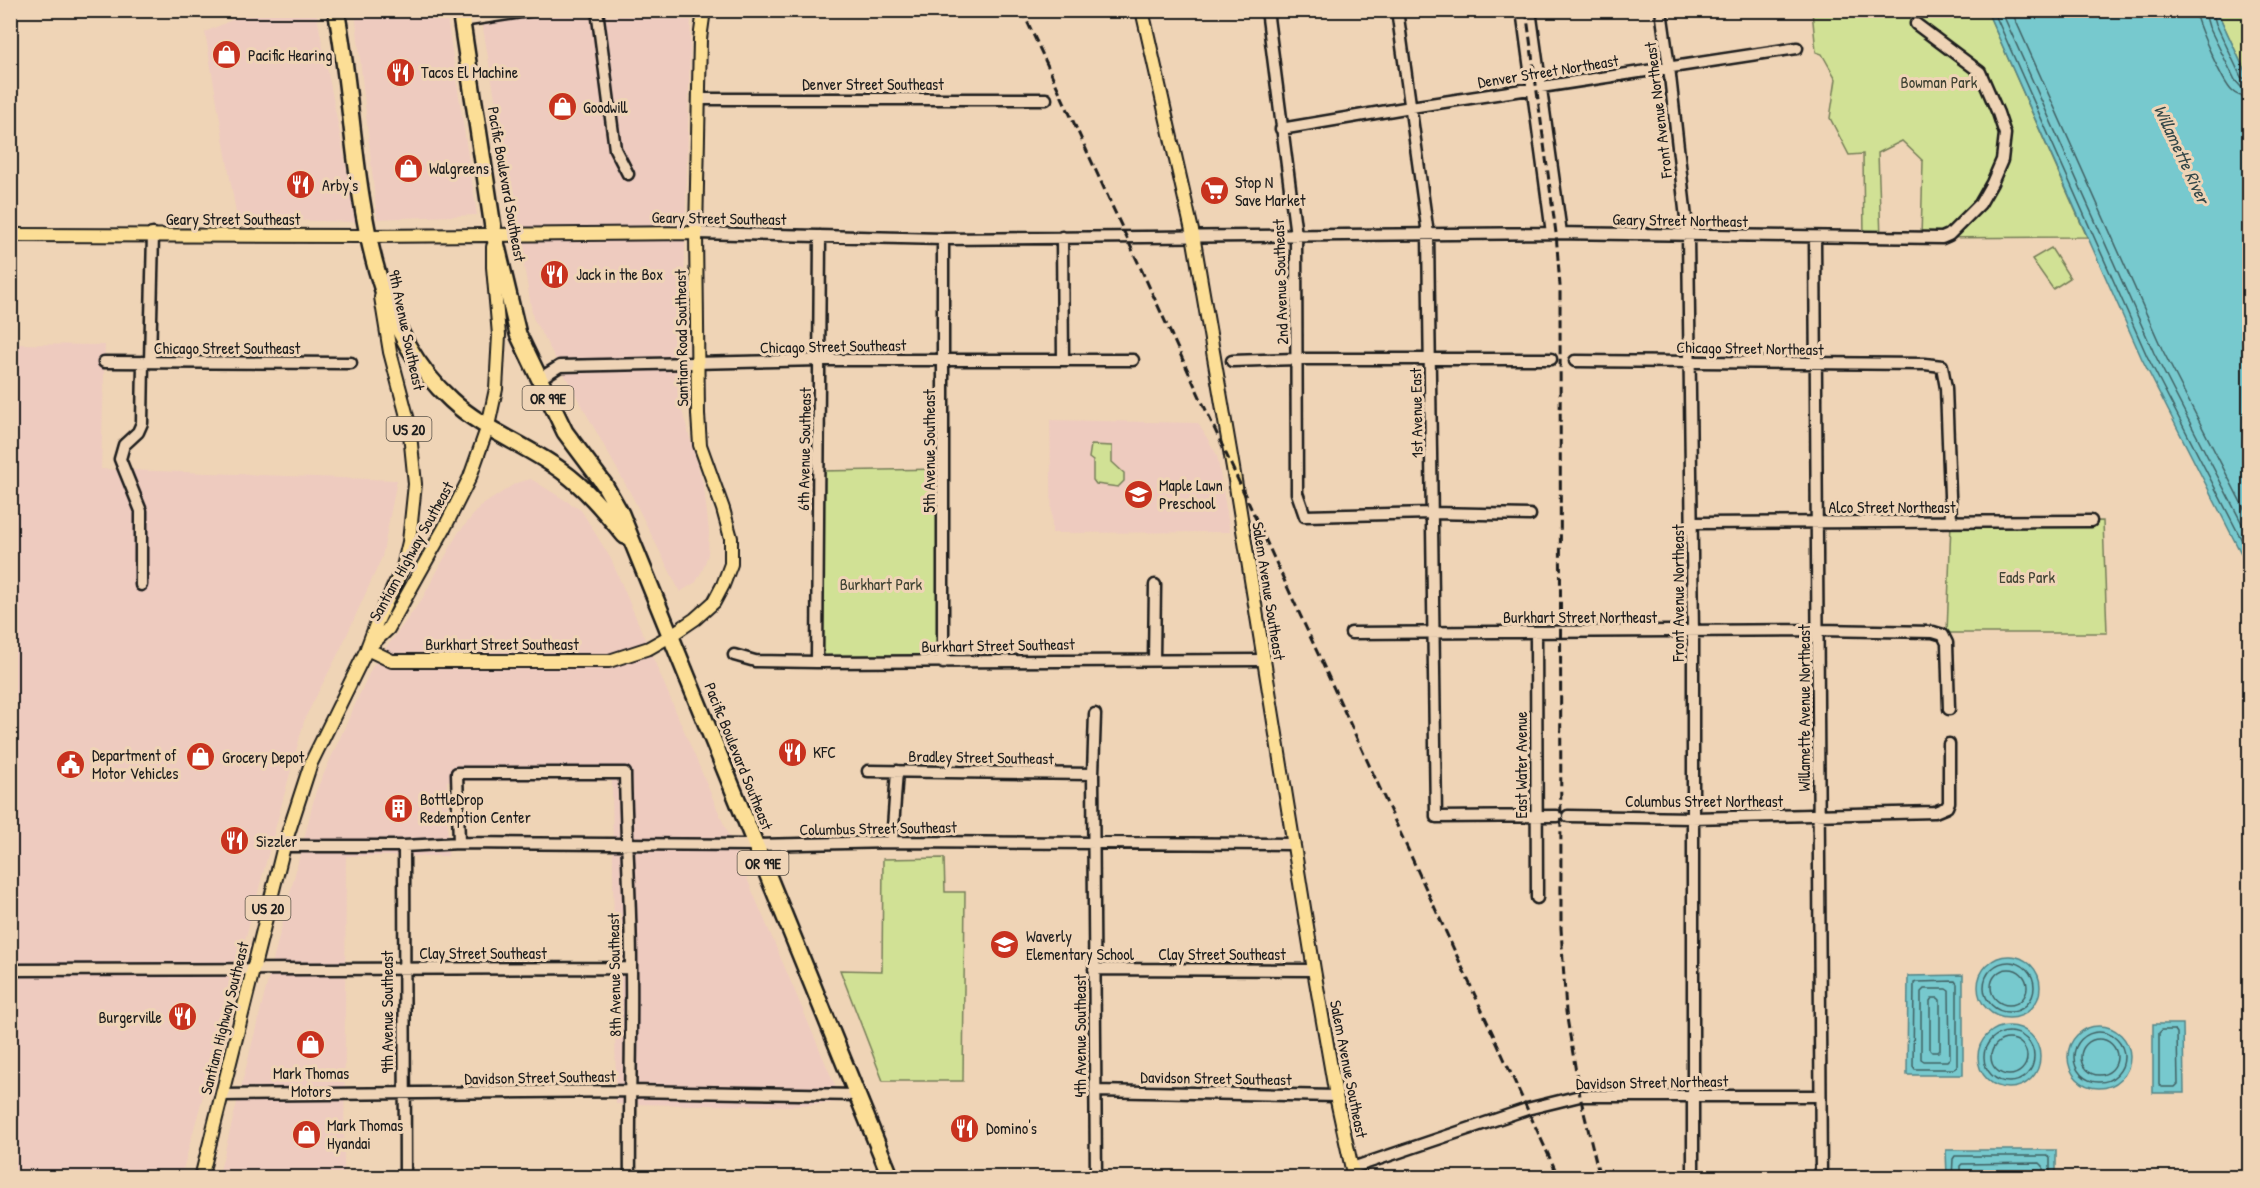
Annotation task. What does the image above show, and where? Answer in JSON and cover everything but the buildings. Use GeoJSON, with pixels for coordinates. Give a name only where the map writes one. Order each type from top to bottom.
{"type":"FeatureCollection","features":[{"type":"Feature","properties":{"kind":"highway","name":"9th Avenue Southeast"},"geometry":{"type":"LineString","coordinates":[[336,10],[368,236],[379,282]]}},
{"type":"Feature","properties":{"kind":"highway","name":"Pacific Boulevard Southeast"},"geometry":{"type":"LineString","coordinates":[[461,16],[494,234],[518,334],[565,432],[604,484],[621,514],[891,1178]]}},
{"type":"Feature","properties":{"kind":"highway","name":"Pacific Boulevard Southeast"},"geometry":{"type":"LineString","coordinates":[[379,282],[407,345],[428,377],[451,401],[562,471],[598,503],[635,548]]}},
{"type":"Feature","properties":{"kind":"main road","name":"Santiam Road Southeast"},"geometry":{"type":"LineString","coordinates":[[670,636],[696,619],[714,602],[731,564],[731,538],[700,445],[696,233],[700,39],[704,10]]}},
{"type":"Feature","properties":{"kind":"main road","name":"Salem Avenue Southeast"},"geometry":{"type":"LineString","coordinates":[[1142,10],[1193,235],[1314,970],[1336,1095],[1353,1173]]}},
{"type":"Feature","properties":{"kind":"main road","name":"Geary Street Southeast"},"geometry":{"type":"LineString","coordinates":[[10,235],[368,236],[696,233]]}},
{"type":"Feature","properties":{"kind":"main road","name":"Santiam Highway Southeast"},"geometry":{"type":"LineString","coordinates":[[201,1178],[284,846],[311,763],[367,649],[388,629],[445,528],[470,477],[488,426],[496,389],[499,335],[493,267],[494,234]]}},
{"type":"Feature","properties":{"kind":"main road","name":"9th Avenue Southeast"},"geometry":{"type":"LineString","coordinates":[[367,649],[403,567],[410,542],[415,484],[409,424],[390,352],[379,282]]}},
{"type":"Feature","properties":{"kind":"main road","name":"Burkhart Street Southeast"},"geometry":{"type":"LineString","coordinates":[[367,649],[392,661],[609,661],[649,648],[670,636]]}},
{"type":"Feature","properties":{"kind":"street"},"geometry":{"type":"LineString","coordinates":[[461,16],[534,10]]}},
{"type":"Feature","properties":{"kind":"street"},"geometry":{"type":"LineString","coordinates":[[597,10],[615,149],[628,174]]}},
{"type":"Feature","properties":{"kind":"street","name":"2nd Avenue Southeast"},"geometry":{"type":"LineString","coordinates":[[1267,10],[1296,235],[1297,493],[1305,516],[1432,513]]}},
{"type":"Feature","properties":{"kind":"street","name":"1st Avenue East"},"geometry":{"type":"LineString","coordinates":[[1397,10],[1428,234],[1436,817],[1536,816]]}},
{"type":"Feature","properties":{"kind":"street"},"geometry":{"type":"LineString","coordinates":[[1522,10],[1537,88]]}},
{"type":"Feature","properties":{"kind":"street"},"geometry":{"type":"LineString","coordinates":[[1530,10],[1537,88],[1557,233]]}},
{"type":"Feature","properties":{"kind":"street","name":"Front Avenue Northeast"},"geometry":{"type":"LineString","coordinates":[[1661,10],[1688,236],[1694,632],[1693,1178]]}},
{"type":"Feature","properties":{"kind":"street","name":"Geary Street Northeast"},"geometry":{"type":"LineString","coordinates":[[1428,234],[1557,233],[1931,238],[1942,238],[1949,235],[1980,204],[2002,160],[2005,134],[1980,72],[1916,24]]}},
{"type":"Feature","properties":{"kind":"street","name":"Denver Street Northeast"},"geometry":{"type":"LineString","coordinates":[[1411,107],[1797,48]]}},
{"type":"Feature","properties":{"kind":"street","name":"Denver Street Southeast"},"geometry":{"type":"LineString","coordinates":[[699,99],[1046,99]]}},
{"type":"Feature","properties":{"kind":"street"},"geometry":{"type":"LineString","coordinates":[[1281,129],[1411,107]]}},
{"type":"Feature","properties":{"kind":"street","name":"Geary Street Southeast"},"geometry":{"type":"LineString","coordinates":[[696,233],[943,239],[1428,234]]}},
{"type":"Feature","properties":{"kind":"street"},"geometry":{"type":"LineString","coordinates":[[141,585],[141,511],[120,459],[124,445],[138,432],[142,423],[153,234]]}},
{"type":"Feature","properties":{"kind":"street","name":"6th Avenue Southeast"},"geometry":{"type":"LineString","coordinates":[[817,662],[820,236]]}},
{"type":"Feature","properties":{"kind":"street"},"geometry":{"type":"LineString","coordinates":[[1062,237],[1064,359]]}},
{"type":"Feature","properties":{"kind":"street","name":"Willamette Avenue Northeast"},"geometry":{"type":"LineString","coordinates":[[1815,237],[1821,1178]]}},
{"type":"Feature","properties":{"kind":"street","name":"5th Avenue Southeast"},"geometry":{"type":"LineString","coordinates":[[943,239],[944,663]]}},
{"type":"Feature","properties":{"kind":"street"},"geometry":{"type":"LineString","coordinates":[[1232,361],[1551,359]]}},
{"type":"Feature","properties":{"kind":"street","name":"Chicago Street Southeast"},"geometry":{"type":"LineString","coordinates":[[538,379],[560,366],[820,360],[1133,360]]}},
{"type":"Feature","properties":{"kind":"street","name":"Chicago Street Northeast"},"geometry":{"type":"LineString","coordinates":[[1575,361],[1942,366],[1946,388],[1951,522]]}},
{"type":"Feature","properties":{"kind":"street","name":"Chicago Street Southeast"},"geometry":{"type":"LineString","coordinates":[[104,362],[351,363]]}},
{"type":"Feature","properties":{"kind":"street"},"geometry":{"type":"LineString","coordinates":[[1432,513],[1530,515]]}},
{"type":"Feature","properties":{"kind":"street","name":"Alco Street Northeast"},"geometry":{"type":"LineString","coordinates":[[1693,523],[2091,521]]}},
{"type":"Feature","properties":{"kind":"street"},"geometry":{"type":"LineString","coordinates":[[1154,660],[1155,585]]}},
{"type":"Feature","properties":{"kind":"street","name":"Burkhart Street Northeast"},"geometry":{"type":"LineString","coordinates":[[1434,632],[1818,630],[1933,632],[1943,635],[1947,643],[1949,709]]}},
{"type":"Feature","properties":{"kind":"street"},"geometry":{"type":"LineString","coordinates":[[1352,633],[1434,632]]}},
{"type":"Feature","properties":{"kind":"street","name":"East Water Avenue"},"geometry":{"type":"LineString","coordinates":[[1536,632],[1537,898]]}},
{"type":"Feature","properties":{"kind":"street","name":"Burkhart Street Southeast"},"geometry":{"type":"LineString","coordinates":[[734,655],[755,661],[817,662],[1263,660]]}},
{"type":"Feature","properties":{"kind":"street","name":"4th Avenue Southeast"},"geometry":{"type":"LineString","coordinates":[[1095,714],[1093,774],[1096,1178]]}},
{"type":"Feature","properties":{"kind":"street","name":"Columbus Street Northeast"},"geometry":{"type":"LineString","coordinates":[[1568,816],[1692,818],[1935,812],[1947,807],[1950,796],[1949,744]]}},
{"type":"Feature","properties":{"kind":"street","name":"Bradley Street Southeast"},"geometry":{"type":"LineString","coordinates":[[868,771],[1093,774]]}},
{"type":"Feature","properties":{"kind":"street"},"geometry":{"type":"LineString","coordinates":[[892,842],[897,771]]}},
{"type":"Feature","properties":{"kind":"street","name":"8th Avenue Southeast"},"geometry":{"type":"LineString","coordinates":[[459,843],[457,773],[625,773],[631,968],[630,1178]]}},
{"type":"Feature","properties":{"kind":"street"},"geometry":{"type":"LineString","coordinates":[[1536,816],[1557,816]]}},
{"type":"Feature","properties":{"kind":"street","name":"Columbus Street Southeast"},"geometry":{"type":"LineString","coordinates":[[284,846],[404,846],[459,843],[756,845],[892,842],[1293,844]]}},
{"type":"Feature","properties":{"kind":"street","name":"9th Avenue Southeast"},"geometry":{"type":"LineString","coordinates":[[404,846],[405,1178]]}},
{"type":"Feature","properties":{"kind":"street","name":"Clay Street Southeast"},"geometry":{"type":"LineString","coordinates":[[10,970],[631,968]]}},
{"type":"Feature","properties":{"kind":"street","name":"Clay Street Southeast"},"geometry":{"type":"LineString","coordinates":[[1094,969],[1314,970]]}},
{"type":"Feature","properties":{"kind":"street","name":"Davidson Street Southeast"},"geometry":{"type":"LineString","coordinates":[[222,1095],[629,1091],[858,1095]]}},
{"type":"Feature","properties":{"kind":"street","name":"Davidson Street Southeast"},"geometry":{"type":"LineString","coordinates":[[1095,1091],[1336,1095]]}},
{"type":"Feature","properties":{"kind":"street","name":"Davidson Street Northeast"},"geometry":{"type":"LineString","coordinates":[[1353,1173],[1527,1109],[1580,1096],[1820,1096]]}},
{"type":"Feature","properties":{"kind":"shaded area"},"geometry":{"type":"Polygon","coordinates":[[[606,10],[607,17],[649,11],[691,11],[681,407],[704,487],[709,532],[708,554],[703,569],[696,582],[680,592],[632,496],[533,318],[480,11],[606,10]]]}},
{"type":"Feature","properties":{"kind":"shaded area"},"geometry":{"type":"Polygon","coordinates":[[[252,11],[316,11],[357,222],[237,219],[205,32],[252,11]]]}},
{"type":"Feature","properties":{"kind":"shaded area"},"geometry":{"type":"Polygon","coordinates":[[[355,11],[446,11],[477,215],[377,219],[355,11]]]}},
{"type":"Feature","properties":{"kind":"shaded area"},"geometry":{"type":"Polygon","coordinates":[[[11,344],[105,345],[101,469],[397,480],[382,557],[340,650],[305,718],[181,1177],[11,1178],[11,344]]]}},
{"type":"Feature","properties":{"kind":"shaded area","name":"Maple Lawn Preschool"},"geometry":{"type":"Polygon","coordinates":[[[1050,420],[1198,423],[1217,455],[1230,532],[1052,533],[1050,420]]]}},
{"type":"Feature","properties":{"kind":"shaded area"},"geometry":{"type":"Polygon","coordinates":[[[531,479],[581,510],[611,559],[842,1102],[793,1106],[616,1104],[612,781],[447,781],[448,856],[346,856],[344,1177],[218,1178],[316,791],[372,667],[422,599],[458,533],[481,506],[516,483],[531,479]]]}},
{"type":"Feature","properties":{"kind":"green space","name":"Bowman Park"},"geometry":{"type":"Polygon","coordinates":[[[1812,11],[1987,11],[2087,237],[1921,238],[1923,161],[1902,141],[1878,153],[1881,238],[1864,238],[1863,154],[1849,155],[1830,118],[1836,79],[1822,54],[1816,52],[1812,11]]]}},
{"type":"Feature","properties":{"kind":"green space"},"geometry":{"type":"Polygon","coordinates":[[[2217,11],[2249,11],[2249,80],[2217,11]]]}},
{"type":"Feature","properties":{"kind":"green space"},"geometry":{"type":"Polygon","coordinates":[[[2051,248],[2070,278],[2053,289],[2032,259],[2051,248]]]}},
{"type":"Feature","properties":{"kind":"green space"},"geometry":{"type":"Polygon","coordinates":[[[1091,445],[1112,446],[1112,462],[1124,473],[1124,481],[1118,487],[1096,484],[1093,480],[1093,461],[1089,458],[1091,445]]]}},
{"type":"Feature","properties":{"kind":"green space","name":"Burkhart Park"},"geometry":{"type":"Polygon","coordinates":[[[944,469],[943,663],[817,662],[819,471],[944,469]]]}},
{"type":"Feature","properties":{"kind":"green space","name":"Eads Park"},"geometry":{"type":"Polygon","coordinates":[[[2103,521],[2107,633],[1947,633],[1951,522],[2103,521]]]}},
{"type":"Feature","properties":{"kind":"green space"},"geometry":{"type":"Polygon","coordinates":[[[944,858],[945,892],[965,892],[963,1081],[883,1081],[840,970],[882,971],[883,859],[944,858]]]}},
{"type":"Feature","properties":{"kind":"water","name":"Willamette River"},"geometry":{"type":"Polygon","coordinates":[[[1987,11],[2217,11],[2249,80],[2249,569],[2142,359],[1987,11]]]}},
{"type":"Feature","properties":{"kind":"water"},"geometry":{"type":"Polygon","coordinates":[[[2003,956],[2015,956],[2031,965],[2038,975],[2040,987],[2038,999],[2031,1009],[2015,1018],[2003,1018],[1992,1013],[1983,1004],[1978,993],[1978,981],[1983,970],[1992,961],[2003,956]]]}},
{"type":"Feature","properties":{"kind":"water"},"geometry":{"type":"Polygon","coordinates":[[[1963,975],[1963,1075],[1907,1075],[1908,976],[1963,975]]]}},
{"type":"Feature","properties":{"kind":"water"},"geometry":{"type":"Polygon","coordinates":[[[2153,1024],[2183,1024],[2184,1093],[2153,1093],[2153,1024]]]}},
{"type":"Feature","properties":{"kind":"water"},"geometry":{"type":"Polygon","coordinates":[[[2003,1026],[2015,1026],[2031,1035],[2038,1045],[2040,1057],[2038,1069],[2031,1079],[2015,1088],[2003,1088],[1992,1083],[1983,1074],[1978,1063],[1978,1051],[1983,1040],[1992,1031],[2003,1026]]]}},
{"type":"Feature","properties":{"kind":"water"},"geometry":{"type":"Polygon","coordinates":[[[2093,1026],[2105,1026],[2121,1035],[2128,1045],[2130,1057],[2128,1069],[2121,1079],[2105,1088],[2093,1088],[2082,1083],[2073,1074],[2068,1063],[2068,1051],[2073,1040],[2082,1031],[2093,1026]]]}},
{"type":"Feature","properties":{"kind":"water"},"geometry":{"type":"Polygon","coordinates":[[[1946,1150],[2056,1150],[2056,1177],[1947,1177],[1946,1150]]]}},
{"type":"Feature","properties":{"kind":"railway"},"geometry":{"type":"LineString","coordinates":[[1022,10],[1559,1178]]}},
{"type":"Feature","properties":{"kind":"railway"},"geometry":{"type":"LineString","coordinates":[[1526,10],[1556,233],[1560,286],[1561,928],[1566,1012],[1580,1096],[1600,1178]]}},
{"type":"Feature","properties":{"kind":"place","name":"Pacific Hearing"},"geometry":{"type":"Point","coordinates":[227,55]}},
{"type":"Feature","properties":{"kind":"place","name":"Tacos El Machine"},"geometry":{"type":"Point","coordinates":[400,72]}},
{"type":"Feature","properties":{"kind":"place","name":"Goodwill"},"geometry":{"type":"Point","coordinates":[562,107]}},
{"type":"Feature","properties":{"kind":"place","name":"Walgreens"},"geometry":{"type":"Point","coordinates":[408,168]}},
{"type":"Feature","properties":{"kind":"place","name":"Arby's"},"geometry":{"type":"Point","coordinates":[301,185]}},
{"type":"Feature","properties":{"kind":"place","name":"Stop N Save Market"},"geometry":{"type":"Point","coordinates":[1214,191]}},
{"type":"Feature","properties":{"kind":"place","name":"Jack in the Box"},"geometry":{"type":"Point","coordinates":[555,274]}},
{"type":"Feature","properties":{"kind":"place","name":"Maple Lawn Preschool"},"geometry":{"type":"Point","coordinates":[1138,494]}},
{"type":"Feature","properties":{"kind":"place","name":"KFC"},"geometry":{"type":"Point","coordinates":[792,752]}},
{"type":"Feature","properties":{"kind":"place","name":"Grocery Depot"},"geometry":{"type":"Point","coordinates":[201,757]}},
{"type":"Feature","properties":{"kind":"place","name":"Department of Motor Vehicles"},"geometry":{"type":"Point","coordinates":[71,764]}},
{"type":"Feature","properties":{"kind":"place","name":"BottleDrop Redemption Center"},"geometry":{"type":"Point","coordinates":[399,808]}},
{"type":"Feature","properties":{"kind":"place","name":"Sizzler"},"geometry":{"type":"Point","coordinates":[235,841]}},
{"type":"Feature","properties":{"kind":"place","name":"Waverly Elementary School"},"geometry":{"type":"Point","coordinates":[1005,945]}},
{"type":"Feature","properties":{"kind":"place","name":"Burgerville"},"geometry":{"type":"Point","coordinates":[183,1017]}},
{"type":"Feature","properties":{"kind":"place","name":"Mark Thomas Motors"},"geometry":{"type":"Point","coordinates":[311,1045]}},
{"type":"Feature","properties":{"kind":"place","name":"Domino's"},"geometry":{"type":"Point","coordinates":[965,1128]}},
{"type":"Feature","properties":{"kind":"place","name":"Mark Thomas Hyandai"},"geometry":{"type":"Point","coordinates":[306,1134]}}]}
